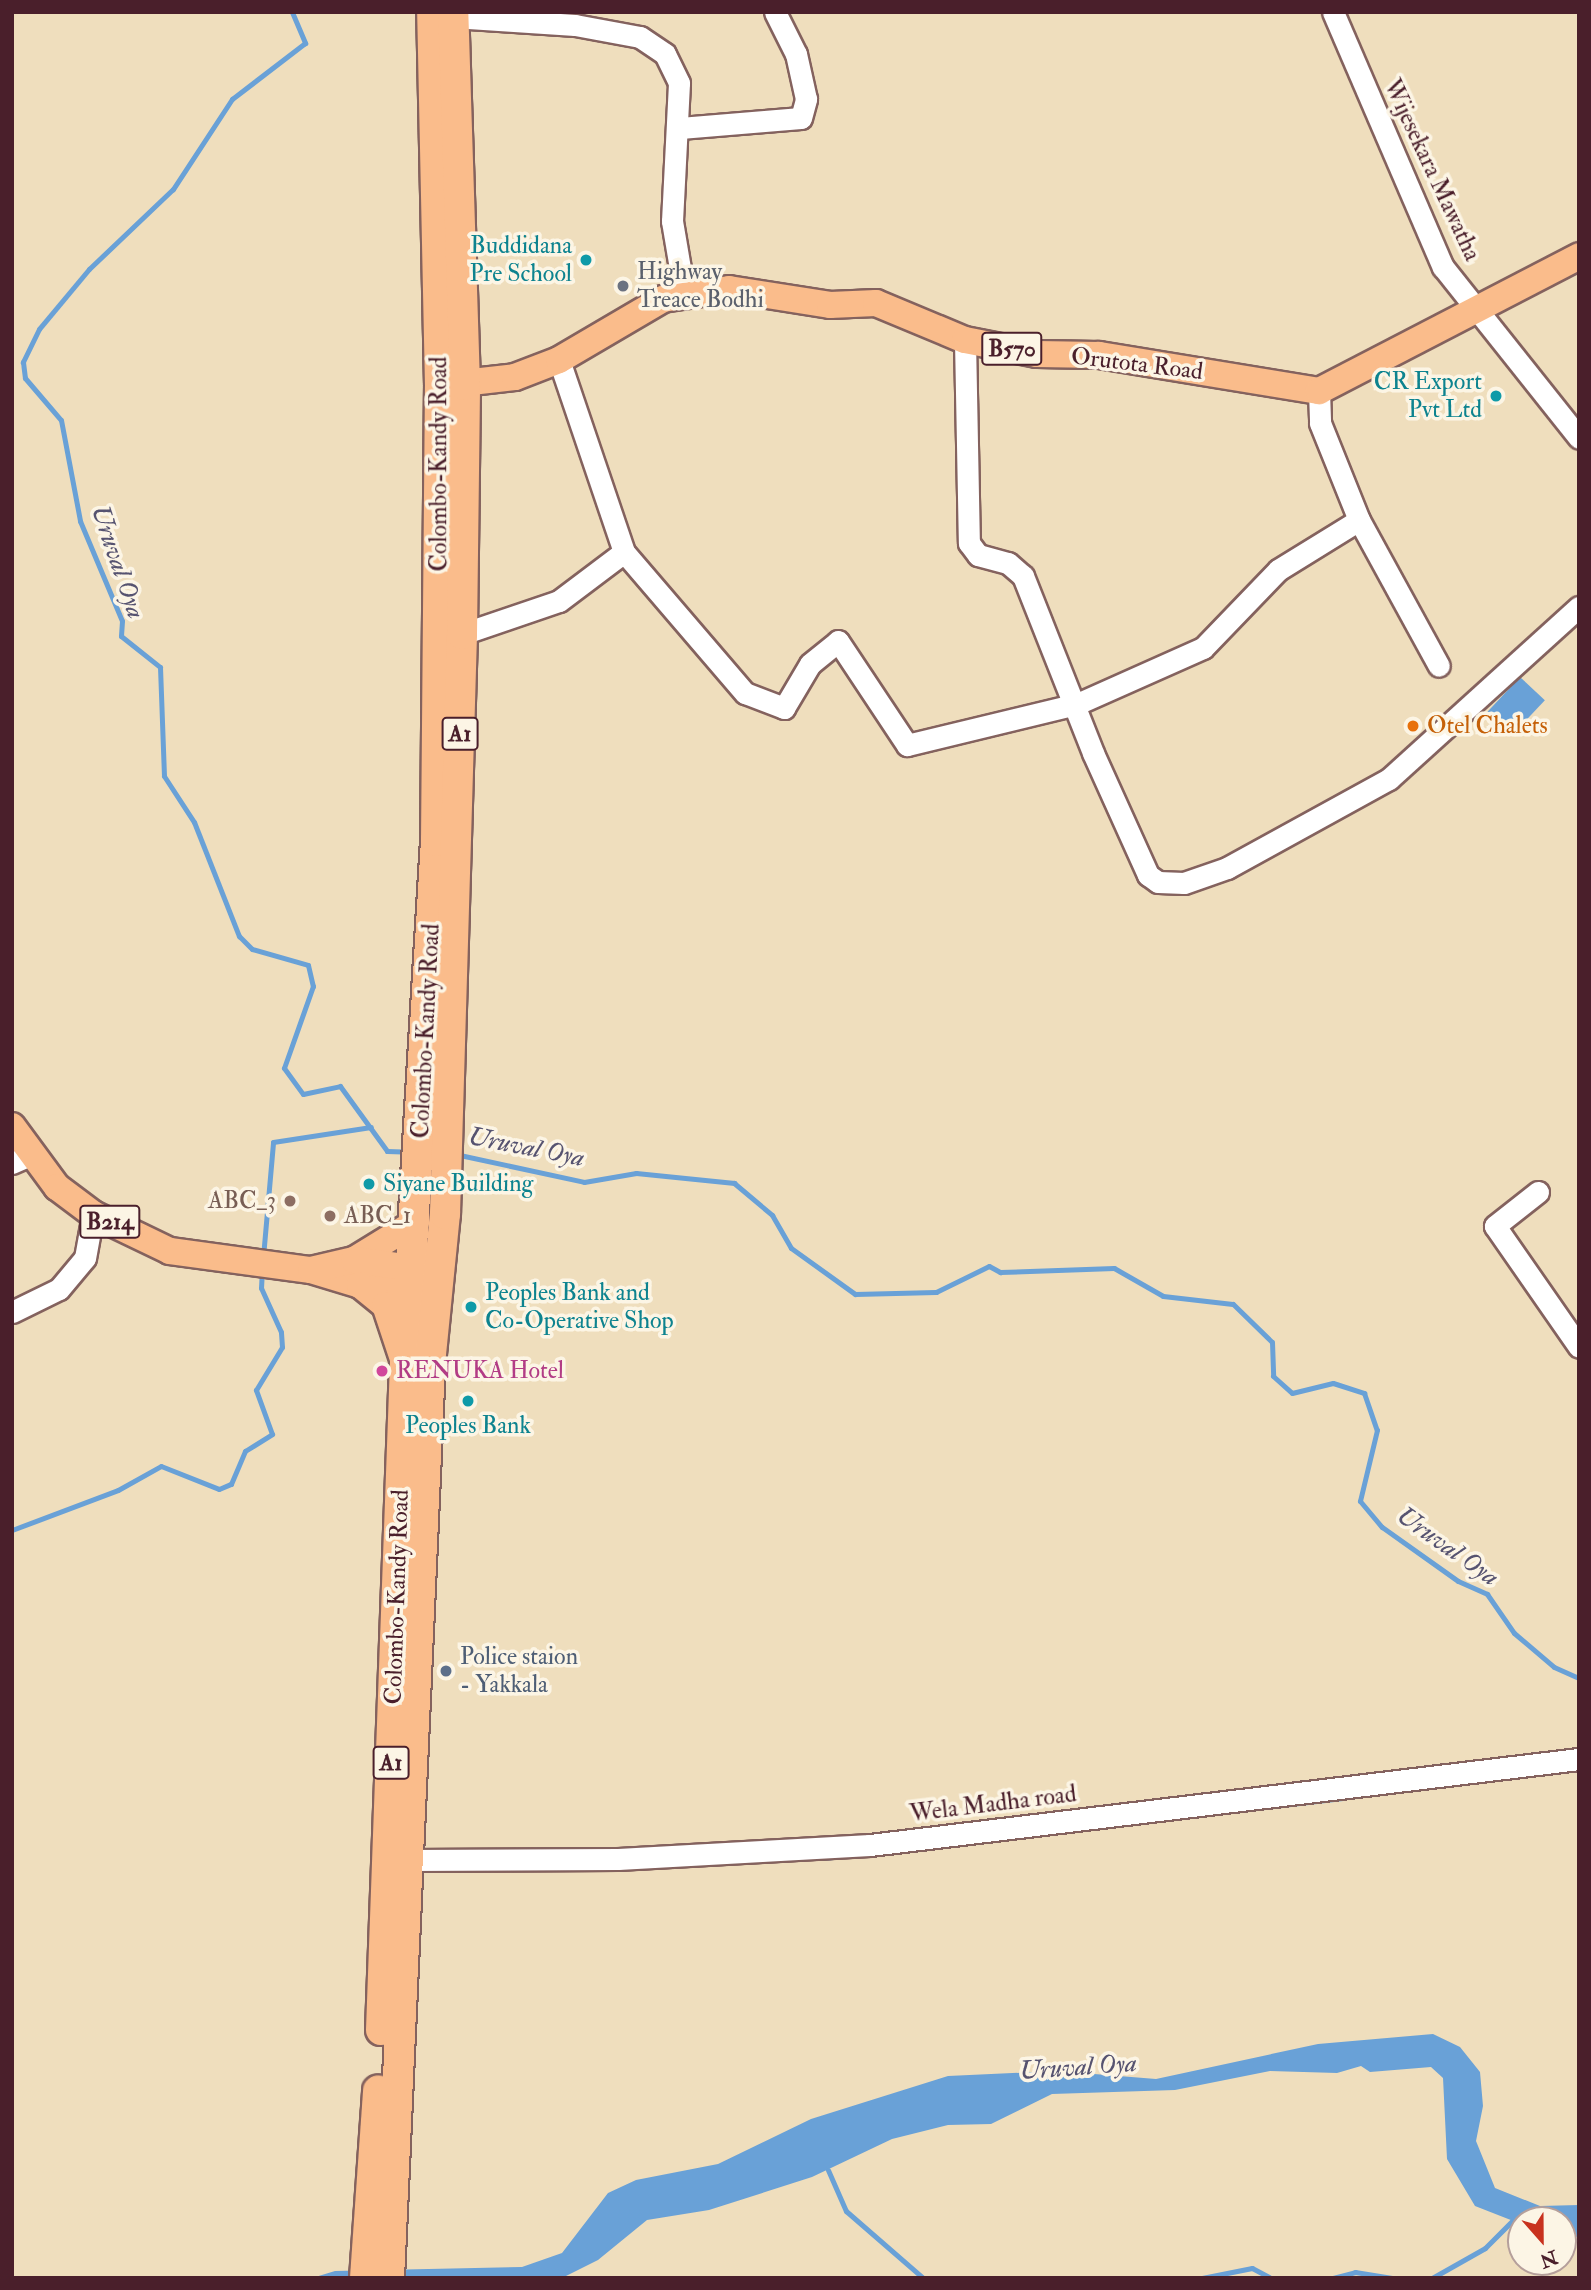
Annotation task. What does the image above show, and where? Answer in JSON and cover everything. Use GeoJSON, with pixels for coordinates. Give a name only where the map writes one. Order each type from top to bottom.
{"type":"FeatureCollection","features":[{"type":"Feature","properties":{"kind":"highway","name":"Colombo-Kandy Road"},"geometry":{"type":"LineString","coordinates":[[395,1971],[410,1860],[426,1204],[436,1081],[462,634],[452,385],[446,14]]}},
{"type":"Feature","properties":{"kind":"highway","name":"Colombo-Kandy Road"},"geometry":{"type":"LineString","coordinates":[[436,1081],[436,841],[452,385]]}},
{"type":"Feature","properties":{"kind":"highway","name":"Colombo-Kandy Road"},"geometry":{"type":"LineString","coordinates":[[377,2267],[395,1971],[405,1364],[426,1277],[426,1204]]}},
{"type":"Feature","properties":{"kind":"main road"},"geometry":{"type":"LineString","coordinates":[[1319,391],[1579,256]]}},
{"type":"Feature","properties":{"kind":"main road","name":"Orutota Road"},"geometry":{"type":"LineString","coordinates":[[452,385],[515,377],[559,360],[645,307],[684,292],[729,289],[830,305],[876,303],[965,340],[1319,391]]}},
{"type":"Feature","properties":{"kind":"main road","name":"B214"},"geometry":{"type":"LineString","coordinates":[[12,1126],[21,1159],[93,1214],[170,1251],[300,1268],[426,1277]]}},
{"type":"Feature","properties":{"kind":"main road"},"geometry":{"type":"LineString","coordinates":[[405,1364],[385,1305],[357,1272],[426,1204]]}},
{"type":"Feature","properties":{"kind":"street"},"geometry":{"type":"LineString","coordinates":[[680,128],[801,118],[806,99],[796,54],[775,12]]}},
{"type":"Feature","properties":{"kind":"street","name":"Wijesekara Mawatha"},"geometry":{"type":"LineString","coordinates":[[1333,12],[1443,267],[1579,438]]}},
{"type":"Feature","properties":{"kind":"street"},"geometry":{"type":"LineString","coordinates":[[446,14],[579,19],[640,37],[665,54],[679,83],[680,128],[672,220],[684,292]]}},
{"type":"Feature","properties":{"kind":"street"},"geometry":{"type":"LineString","coordinates":[[965,340],[960,360],[969,543],[978,555],[1008,564],[1023,576],[1148,875],[1158,882],[1184,883],[1227,868],[1389,779],[1579,607]]}},
{"type":"Feature","properties":{"kind":"street"},"geometry":{"type":"LineString","coordinates":[[559,360],[624,552],[745,693],[765,705],[784,708],[810,664],[838,641],[907,745],[1077,704],[1203,648],[1278,570],[1359,520]]}},
{"type":"Feature","properties":{"kind":"street"},"geometry":{"type":"LineString","coordinates":[[1319,391],[1320,423],[1359,520],[1438,666]]}},
{"type":"Feature","properties":{"kind":"street"},"geometry":{"type":"LineString","coordinates":[[462,634],[559,601],[624,552]]}},
{"type":"Feature","properties":{"kind":"street"},"geometry":{"type":"LineString","coordinates":[[1538,1192],[1495,1226],[1579,1347]]}},
{"type":"Feature","properties":{"kind":"street"},"geometry":{"type":"LineString","coordinates":[[12,1312],[59,1289],[85,1258],[93,1214]]}},
{"type":"Feature","properties":{"kind":"street","name":"Wela Madha road"},"geometry":{"type":"LineString","coordinates":[[410,1860],[618,1859],[870,1845],[1579,1759]]}},
{"type":"Feature","properties":{"kind":"water"},"geometry":{"type":"Polygon","coordinates":[[[1520,677],[1545,700],[1511,736],[1487,713],[1520,677]]]}},
{"type":"Feature","properties":{"kind":"water"},"geometry":{"type":"Polygon","coordinates":[[[1433,2034],[1460,2047],[1480,2072],[1483,2106],[1476,2141],[1495,2188],[1540,2206],[1507,2206],[1507,2219],[1475,2206],[1447,2159],[1443,2078],[1431,2067],[1370,2072],[1361,2066],[1337,2073],[1270,2071],[1175,2090],[1052,2094],[991,2124],[948,2125],[892,2139],[812,2177],[709,2210],[647,2220],[598,2260],[562,2278],[312,2278],[335,2271],[522,2267],[562,2253],[608,2193],[636,2180],[718,2164],[811,2119],[948,2076],[1057,2071],[1156,2079],[1318,2044],[1433,2034]]]}},
{"type":"Feature","properties":{"kind":"water"},"geometry":{"type":"Polygon","coordinates":[[[1579,2205],[1579,2237],[1577,2206],[1540,2206],[1579,2205]]]}},
{"type":"Feature","properties":{"kind":"waterway","name":"Uruval Oya"},"geometry":{"type":"LineString","coordinates":[[292,12],[305,43],[232,99],[173,189],[89,269],[39,329],[23,362],[25,378],[61,420],[80,521],[122,621],[121,636],[160,667],[164,776],[194,822],[239,936],[252,949],[308,965],[313,986],[284,1068],[303,1094],[340,1086],[387,1151],[410,1152]]}},
{"type":"Feature","properties":{"kind":"waterway"},"geometry":{"type":"LineString","coordinates":[[263,1257],[273,1142],[371,1127]]}},
{"type":"Feature","properties":{"kind":"waterway","name":"Uruval Oya"},"geometry":{"type":"LineString","coordinates":[[455,1154],[584,1182],[636,1173],[734,1183],[772,1215],[791,1248],[855,1294],[936,1292],[989,1266],[1000,1272],[1114,1268],[1163,1296],[1233,1304],[1272,1342],[1273,1376],[1292,1393],[1333,1383],[1364,1393],[1377,1430],[1360,1501],[1382,1527],[1458,1581],[1487,1594],[1514,1633],[1554,1667],[1579,1678]]}},
{"type":"Feature","properties":{"kind":"waterway"},"geometry":{"type":"LineString","coordinates":[[12,1530],[118,1490],[161,1466],[219,1489],[231,1484],[245,1451],[272,1434],[256,1390],[282,1347],[281,1332],[261,1288],[262,1271]]}},
{"type":"Feature","properties":{"kind":"waterway"},"geometry":{"type":"LineString","coordinates":[[824,1858],[1343,1798]]}},
{"type":"Feature","properties":{"kind":"waterway"},"geometry":{"type":"LineString","coordinates":[[828,2170],[846,2211],[923,2278]]}},
{"type":"Feature","properties":{"kind":"waterway"},"geometry":{"type":"LineString","coordinates":[[1432,2278],[1485,2248],[1507,2226]]}},
{"type":"Feature","properties":{"kind":"waterway"},"geometry":{"type":"LineString","coordinates":[[1202,2278],[1252,2268],[1271,2278]]}},
{"type":"Feature","properties":{"kind":"waterway"},"geometry":{"type":"LineString","coordinates":[[1333,2278],[1355,2272],[1394,2278]]}},
{"type":"Feature","properties":{"kind":"place","name":"Buddidana Pre School"},"geometry":{"type":"Point","coordinates":[586,260]}},
{"type":"Feature","properties":{"kind":"place","name":"Highway Treace Bodhi"},"geometry":{"type":"Point","coordinates":[623,286]}},
{"type":"Feature","properties":{"kind":"place","name":"CR Export Pvt Ltd"},"geometry":{"type":"Point","coordinates":[1496,396]}},
{"type":"Feature","properties":{"kind":"place","name":"Otel Chalets"},"geometry":{"type":"Point","coordinates":[1413,726]}},
{"type":"Feature","properties":{"kind":"place","name":"Siyane Building"},"geometry":{"type":"Point","coordinates":[369,1184]}},
{"type":"Feature","properties":{"kind":"place","name":"ABC_3"},"geometry":{"type":"Point","coordinates":[290,1201]}},
{"type":"Feature","properties":{"kind":"place","name":"ABC_1"},"geometry":{"type":"Point","coordinates":[330,1216]}},
{"type":"Feature","properties":{"kind":"place","name":"Peoples Bank and Co-Operative Shop"},"geometry":{"type":"Point","coordinates":[471,1307]}},
{"type":"Feature","properties":{"kind":"place","name":"RENUKA Hotel"},"geometry":{"type":"Point","coordinates":[382,1371]}},
{"type":"Feature","properties":{"kind":"place","name":"Peoples Bank"},"geometry":{"type":"Point","coordinates":[468,1401]}},
{"type":"Feature","properties":{"kind":"place","name":"Police staion - Yakkala"},"geometry":{"type":"Point","coordinates":[446,1671]}}]}
